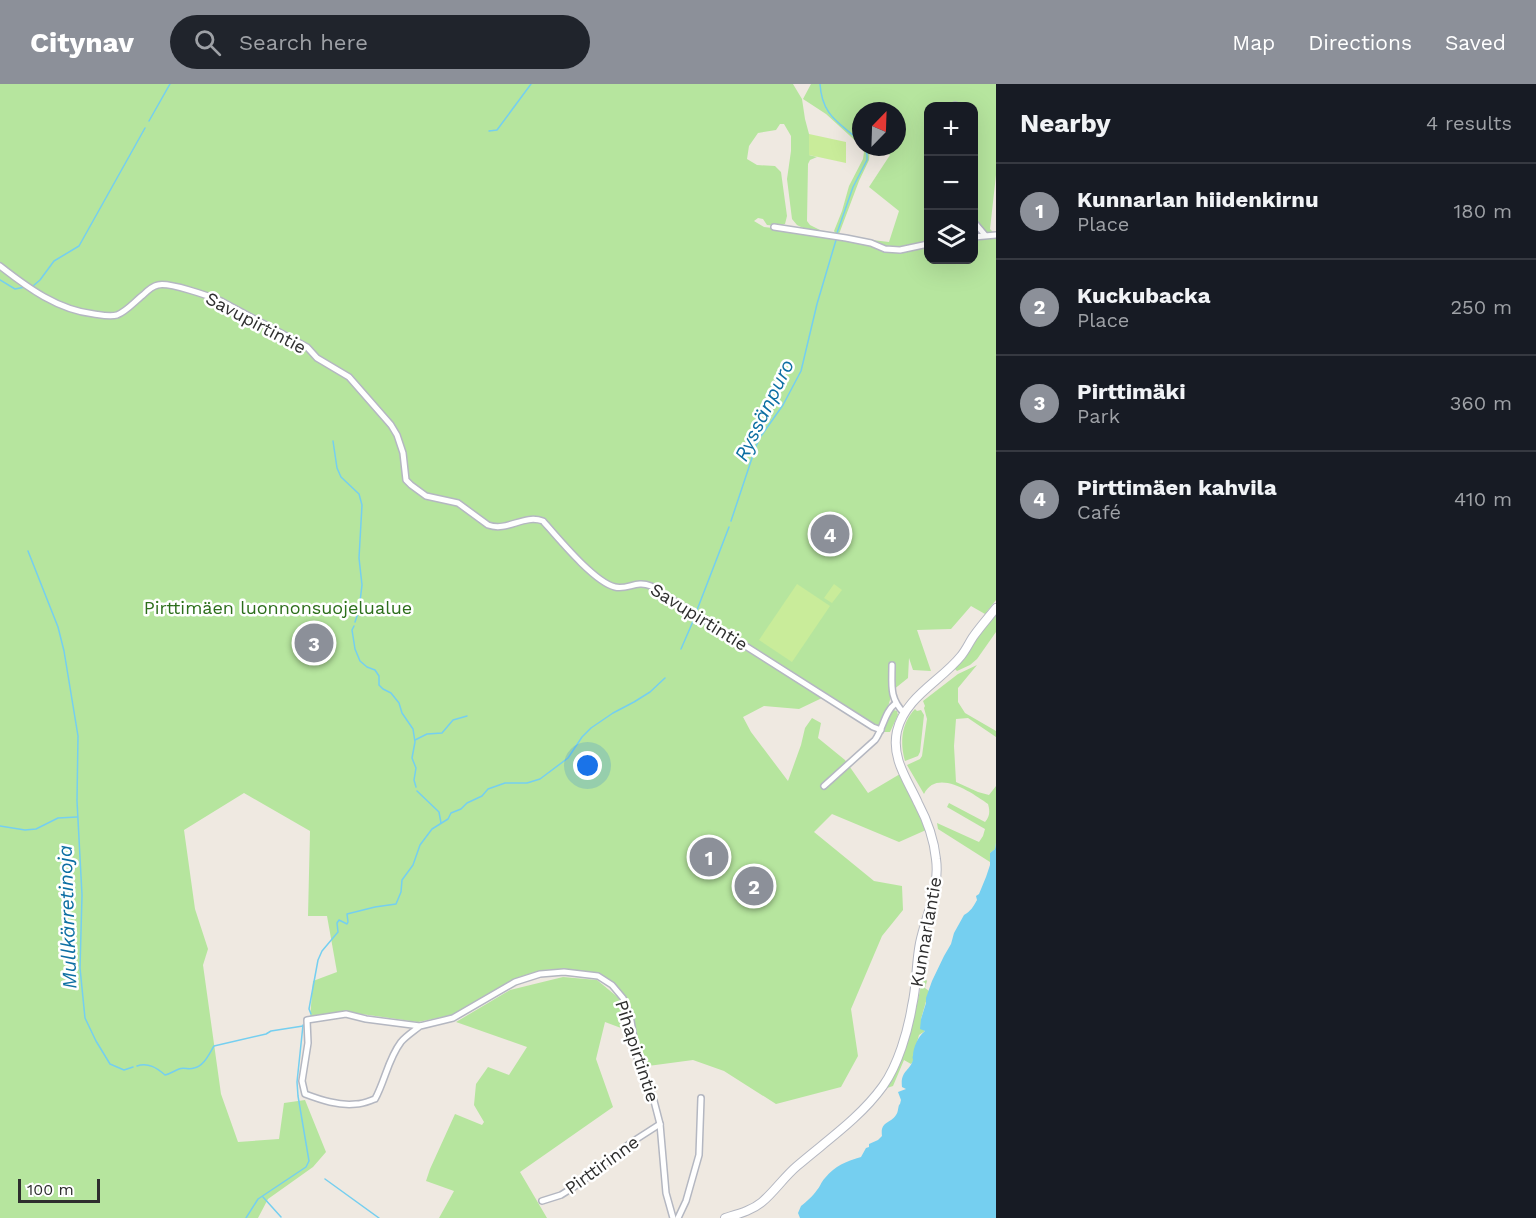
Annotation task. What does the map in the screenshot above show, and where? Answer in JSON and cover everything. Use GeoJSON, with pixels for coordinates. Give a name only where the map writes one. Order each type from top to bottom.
{"type":"FeatureCollection","features":[{"type":"Feature","properties":{"kind":"main road","name":"Kunnarlantie"},"geometry":{"type":"LineString","coordinates":[[725,1218],[740,1214],[763,1201],[794,1169],[824,1145],[872,1099],[883,1085],[896,1061],[912,1008],[920,946],[934,892],[937,869],[934,845],[924,815],[898,759],[895,747],[896,737],[904,713],[960,656],[996,608]]}},
{"type":"Feature","properties":{"kind":"street"},"geometry":{"type":"LineString","coordinates":[[774,227],[846,238],[871,243],[885,249],[900,250],[924,245]]}},
{"type":"Feature","properties":{"kind":"street"},"geometry":{"type":"LineString","coordinates":[[978,227],[985,235]]}},
{"type":"Feature","properties":{"kind":"street"},"geometry":{"type":"LineString","coordinates":[[978,236],[996,235]]}},
{"type":"Feature","properties":{"kind":"street","name":"Savupirtintie"},"geometry":{"type":"LineString","coordinates":[[0,266],[45,298],[88,314],[115,315],[160,284],[176,286],[221,301],[307,347],[317,358],[349,377],[391,425],[403,453],[406,480],[426,496],[458,503],[488,525],[501,528],[528,519],[543,521],[597,578],[608,585],[618,588],[644,583],[651,586],[881,730]]}},
{"type":"Feature","properties":{"kind":"street"},"geometry":{"type":"LineString","coordinates":[[892,665],[892,695],[895,704],[904,713]]}},
{"type":"Feature","properties":{"kind":"street"},"geometry":{"type":"LineString","coordinates":[[824,786],[875,740],[890,708],[895,704]]}},
{"type":"Feature","properties":{"kind":"street","name":"Pihapirtintie"},"geometry":{"type":"LineString","coordinates":[[420,1026],[401,1041],[390,1061],[375,1099],[358,1104],[346,1104],[319,1100],[305,1094],[302,1081],[308,1043],[308,1020],[346,1014],[420,1026],[453,1018],[515,982],[540,974],[564,972],[598,976],[612,985],[623,998],[630,1015],[639,1068],[653,1096],[660,1124],[666,1193],[673,1218]]}},
{"type":"Feature","properties":{"kind":"street"},"geometry":{"type":"LineString","coordinates":[[678,1218],[686,1201],[699,1155],[701,1098]]}},
{"type":"Feature","properties":{"kind":"street","name":"Pirttirinne"},"geometry":{"type":"LineString","coordinates":[[542,1201],[561,1195],[580,1183],[632,1142],[660,1124]]}},
{"type":"Feature","properties":{"kind":"green space","name":"Pirttimäen luonnonsuojelualue"},"geometry":{"type":"Polygon","coordinates":[[[0,84],[793,84],[802,99],[809,134],[809,155],[817,157],[810,160],[808,164],[807,221],[820,230],[818,232],[803,228],[792,219],[787,179],[791,136],[784,124],[780,124],[776,130],[758,133],[749,146],[747,159],[757,165],[775,166],[781,172],[787,216],[785,224],[767,225],[763,219],[758,218],[754,221],[764,227],[889,242],[899,211],[869,187],[889,156],[906,156],[906,102],[852,102],[852,138],[826,114],[803,99],[811,84],[996,84],[996,175],[990,229],[996,235],[996,600],[985,614],[971,606],[951,629],[917,630],[931,671],[913,670],[909,658],[908,678],[893,690],[880,733],[822,698],[799,709],[764,706],[743,717],[751,732],[788,781],[805,728],[812,718],[821,723],[818,738],[845,760],[868,793],[900,774],[926,830],[899,842],[832,814],[814,832],[874,881],[902,886],[903,910],[882,936],[851,1009],[858,1056],[841,1087],[776,1104],[724,1071],[693,1060],[648,1066],[626,998],[613,983],[601,975],[567,969],[542,970],[519,977],[452,1015],[418,1022],[347,1012],[310,1018],[313,981],[337,972],[327,916],[308,916],[310,831],[244,793],[184,830],[195,909],[208,949],[203,965],[221,1094],[238,1142],[279,1139],[284,1103],[305,1100],[326,1152],[313,1167],[268,1199],[258,1218],[0,1218],[0,84]]]}},
{"type":"Feature","properties":{"kind":"green space"},"geometry":{"type":"Polygon","coordinates":[[[809,134],[846,142],[846,163],[809,155],[809,134]]]}},
{"type":"Feature","properties":{"kind":"green space"},"geometry":{"type":"Polygon","coordinates":[[[863,156],[869,156],[839,234],[836,234],[834,231],[849,186],[863,156]]]}},
{"type":"Feature","properties":{"kind":"green space"},"geometry":{"type":"Polygon","coordinates":[[[797,584],[830,606],[792,662],[759,640],[797,584]]]}},
{"type":"Feature","properties":{"kind":"green space"},"geometry":{"type":"Polygon","coordinates":[[[834,584],[842,590],[832,603],[824,598],[834,584]]]}},
{"type":"Feature","properties":{"kind":"green space"},"geometry":{"type":"Polygon","coordinates":[[[996,612],[996,632],[977,659],[957,671],[954,668],[996,612]]]}},
{"type":"Feature","properties":{"kind":"green space"},"geometry":{"type":"Polygon","coordinates":[[[977,665],[958,688],[958,702],[965,713],[996,731],[996,737],[968,718],[956,719],[954,746],[956,782],[989,795],[996,786],[996,843],[995,849],[990,853],[990,862],[938,829],[937,823],[979,842],[985,829],[947,807],[949,803],[985,822],[989,813],[988,804],[964,789],[946,783],[937,783],[924,794],[907,765],[922,756],[927,719],[923,701],[958,674],[977,665]]]}},
{"type":"Feature","properties":{"kind":"green space"},"geometry":{"type":"Polygon","coordinates":[[[915,709],[921,710],[924,715],[920,752],[918,756],[905,761],[902,747],[904,727],[915,709]]]}},
{"type":"Feature","properties":{"kind":"green space"},"geometry":{"type":"Polygon","coordinates":[[[894,710],[898,715],[890,732],[881,732],[890,712],[894,710]]]}},
{"type":"Feature","properties":{"kind":"green space"},"geometry":{"type":"Polygon","coordinates":[[[923,976],[927,981],[925,988],[929,991],[921,1019],[922,1029],[925,1031],[919,1035],[914,1060],[911,1064],[904,1060],[893,1086],[887,1088],[905,1047],[923,976]]]}},
{"type":"Feature","properties":{"kind":"green space"},"geometry":{"type":"Polygon","coordinates":[[[563,977],[597,980],[620,999],[629,1031],[605,1022],[596,1059],[613,1107],[520,1172],[547,1218],[439,1218],[454,1191],[426,1181],[455,1114],[482,1125],[484,1122],[474,1105],[476,1084],[488,1067],[509,1075],[527,1047],[456,1022],[510,990],[563,977]]]}},
{"type":"Feature","properties":{"kind":"water"},"geometry":{"type":"Polygon","coordinates":[[[996,843],[996,1218],[800,1218],[798,1213],[801,1206],[814,1194],[829,1174],[841,1164],[861,1157],[869,1144],[882,1136],[884,1125],[897,1114],[901,1100],[898,1092],[906,1089],[902,1087],[902,1078],[912,1064],[916,1042],[925,1031],[920,1029],[921,1019],[932,981],[964,915],[972,909],[977,900],[976,896],[979,894],[990,865],[990,853],[995,849],[996,843]]]}},
{"type":"Feature","properties":{"kind":"waterway"},"geometry":{"type":"LineString","coordinates":[[149,121],[170,84]]}},
{"type":"Feature","properties":{"kind":"waterway"},"geometry":{"type":"LineString","coordinates":[[489,131],[497,130],[531,84]]}},
{"type":"Feature","properties":{"kind":"waterway","name":"Ryssänpuro"},"geometry":{"type":"LineString","coordinates":[[820,84],[821,95],[828,111],[852,134]]}},
{"type":"Feature","properties":{"kind":"waterway"},"geometry":{"type":"LineString","coordinates":[[33,286],[54,261],[79,246],[145,128]]}},
{"type":"Feature","properties":{"kind":"waterway","name":"Ryssänpuro"},"geometry":{"type":"LineString","coordinates":[[837,233],[867,156]]}},
{"type":"Feature","properties":{"kind":"waterway","name":"Ryssänpuro"},"geometry":{"type":"LineString","coordinates":[[731,521],[756,446],[783,405],[801,371],[817,304],[836,240]]}},
{"type":"Feature","properties":{"kind":"waterway"},"geometry":{"type":"LineString","coordinates":[[0,280],[15,289],[25,287]]}},
{"type":"Feature","properties":{"kind":"waterway"},"geometry":{"type":"LineString","coordinates":[[333,441],[337,468],[341,477],[359,494],[362,505],[359,558],[362,585],[355,622]]}},
{"type":"Feature","properties":{"kind":"waterway","name":"Ryssänpuro"},"geometry":{"type":"LineString","coordinates":[[697,610],[729,527]]}},
{"type":"Feature","properties":{"kind":"waterway","name":"Mullkärretinoja"},"geometry":{"type":"LineString","coordinates":[[28,551],[58,627],[78,736],[77,801],[82,895],[80,968],[85,1018],[110,1064],[124,1070],[133,1067]]}},
{"type":"Feature","properties":{"kind":"waterway","name":"Ryssänpuro"},"geometry":{"type":"LineString","coordinates":[[681,649],[694,619]]}},
{"type":"Feature","properties":{"kind":"waterway"},"geometry":{"type":"LineString","coordinates":[[354,626],[352,630],[355,649],[360,661],[375,670],[379,676],[379,685],[391,693],[399,703],[402,713],[413,729],[415,742],[412,758],[416,768],[414,780],[416,787]]}},
{"type":"Feature","properties":{"kind":"waterway","name":"Ryssänpuro"},"geometry":{"type":"LineString","coordinates":[[311,1014],[309,1009],[318,960],[322,951],[338,932],[337,923],[339,920],[347,924],[347,914],[396,904],[401,892],[402,880],[413,865],[420,845],[432,829],[448,819],[451,813],[482,796],[488,789],[505,783],[527,783],[540,779],[568,758],[591,728],[650,692],[665,678]]}},
{"type":"Feature","properties":{"kind":"waterway"},"geometry":{"type":"LineString","coordinates":[[415,740],[427,734],[442,733],[453,720],[467,716]]}},
{"type":"Feature","properties":{"kind":"waterway"},"geometry":{"type":"LineString","coordinates":[[417,791],[439,812],[441,823]]}},
{"type":"Feature","properties":{"kind":"waterway","name":"Mullkärretinoja"},"geometry":{"type":"LineString","coordinates":[[0,826],[25,830],[36,829],[58,818],[77,817]]}},
{"type":"Feature","properties":{"kind":"waterway","name":"Ryssänpuro"},"geometry":{"type":"LineString","coordinates":[[246,1218],[258,1199],[306,1167],[309,1161],[297,1082],[303,1025]]}},
{"type":"Feature","properties":{"kind":"waterway","name":"Mullkärretinoja"},"geometry":{"type":"LineString","coordinates":[[137,1066],[152,1066],[165,1075],[181,1068],[192,1069],[203,1062],[214,1046],[271,1031],[303,1026]]}},
{"type":"Feature","properties":{"kind":"waterway"},"geometry":{"type":"LineString","coordinates":[[325,1179],[379,1218]]}},
{"type":"Feature","properties":{"kind":"waterway"},"geometry":{"type":"LineString","coordinates":[[263,1197],[281,1217]]}},
{"type":"Feature","properties":{"kind":"place","name":"Pirttimäen kahvila"},"geometry":{"type":"Point","coordinates":[830,534]}},
{"type":"Feature","properties":{"kind":"place","name":"Pirttimäki"},"geometry":{"type":"Point","coordinates":[314,643]}},
{"type":"Feature","properties":{"kind":"place","name":"Kunnarlan hiidenkirnu"},"geometry":{"type":"Point","coordinates":[709,857]}},
{"type":"Feature","properties":{"kind":"place","name":"Kuckubacka"},"geometry":{"type":"Point","coordinates":[754,886]}}]}
